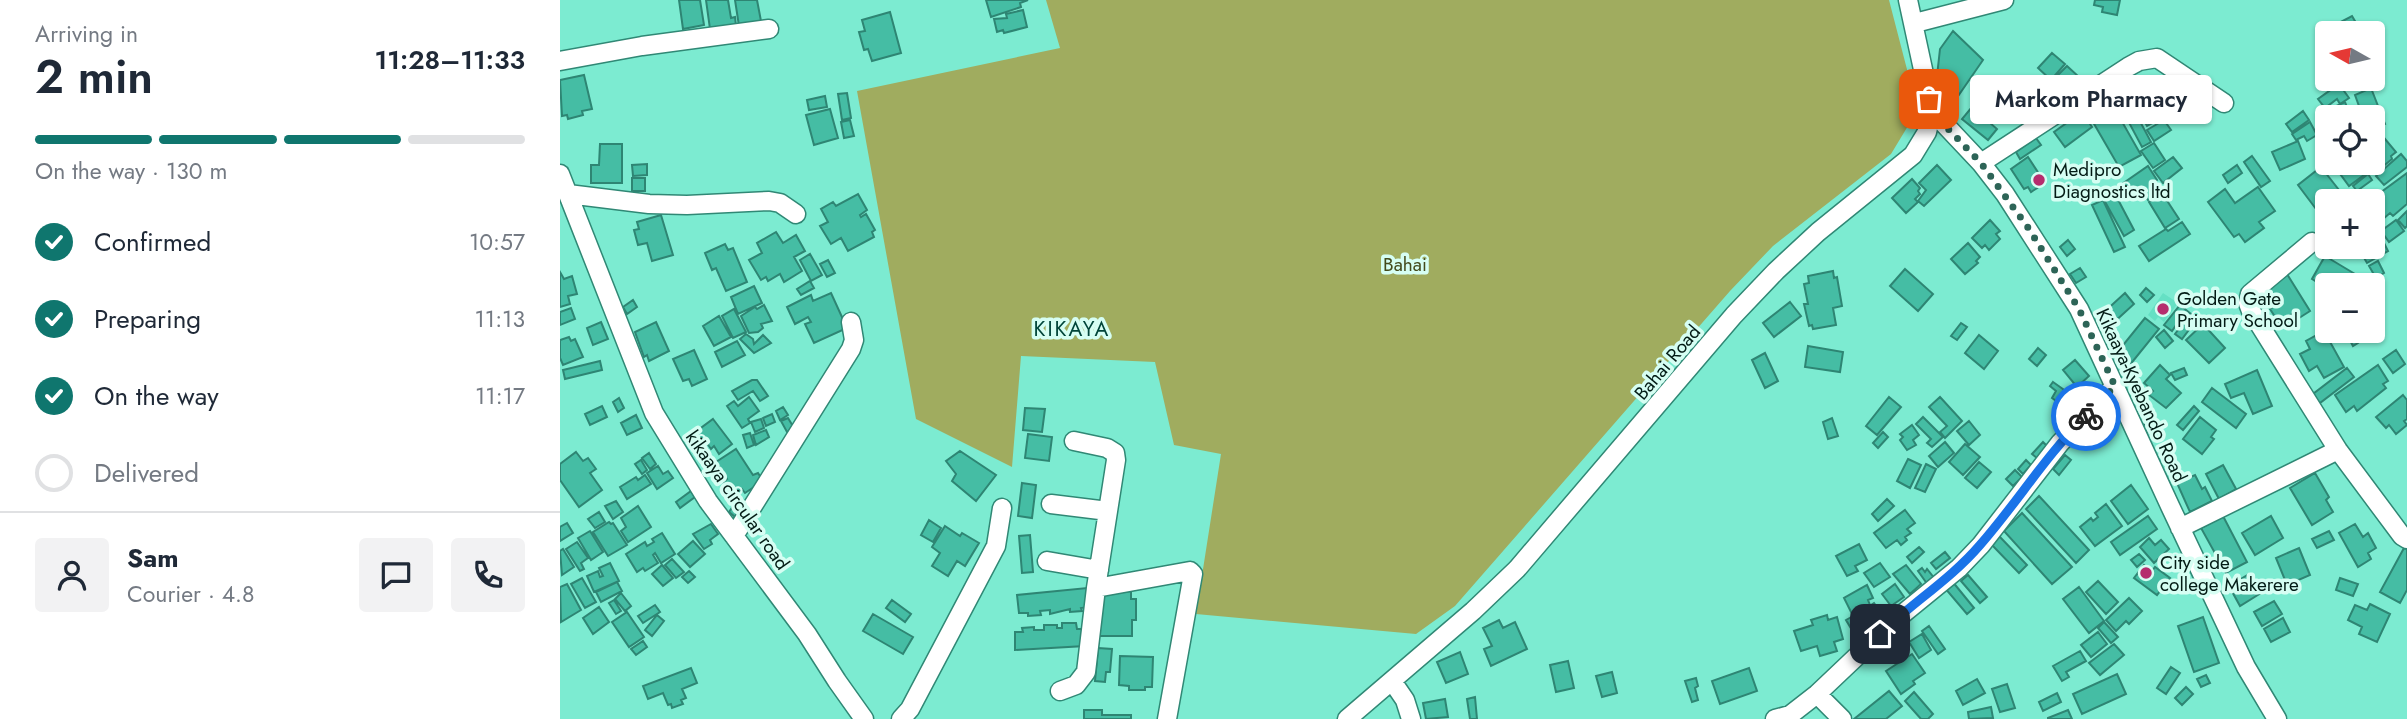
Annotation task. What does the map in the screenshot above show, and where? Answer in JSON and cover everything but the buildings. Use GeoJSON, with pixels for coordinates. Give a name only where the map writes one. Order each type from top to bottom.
{"type":"FeatureCollection","features":[{"type":"Feature","properties":{"kind":"street","name":"Bahai Road"},"geometry":{"type":"LineString","coordinates":[[1347,719],[1473,611],[1517,569],[1734,315],[1776,271],[1818,232],[1913,155],[1927,132],[1931,111],[1908,0]]}},
{"type":"Feature","properties":{"kind":"street"},"geometry":{"type":"LineString","coordinates":[[1914,23],[2004,0]]}},
{"type":"Feature","properties":{"kind":"street"},"geometry":{"type":"LineString","coordinates":[[560,61],[642,46],[769,29]]}},
{"type":"Feature","properties":{"kind":"street"},"geometry":{"type":"LineString","coordinates":[[1981,163],[2128,67],[2149,58],[2163,61],[2224,103]]}},
{"type":"Feature","properties":{"kind":"street","name":"Kikaaya-Kyebando Road"},"geometry":{"type":"LineString","coordinates":[[1931,111],[1981,163],[2029,229],[2079,309],[2246,667],[2277,719]]}},
{"type":"Feature","properties":{"kind":"street","name":"kikaaya circular road"},"geometry":{"type":"LineString","coordinates":[[560,174],[654,413],[708,501],[807,634],[864,719]]}},
{"type":"Feature","properties":{"kind":"street"},"geometry":{"type":"LineString","coordinates":[[568,194],[649,204],[769,201],[780,203],[796,214]]}},
{"type":"Feature","properties":{"kind":"street"},"geometry":{"type":"LineString","coordinates":[[2312,242],[2250,294],[2248,303],[2338,450],[2402,536],[2407,539]]}},
{"type":"Feature","properties":{"kind":"street"},"geometry":{"type":"LineString","coordinates":[[734,536],[851,349],[854,340],[852,322]]}},
{"type":"Feature","properties":{"kind":"street"},"geometry":{"type":"LineString","coordinates":[[1775,719],[1790,715],[1817,694],[1894,621],[1959,568],[1981,545],[2060,443],[2115,386]]}},
{"type":"Feature","properties":{"kind":"street"},"geometry":{"type":"LineString","coordinates":[[1060,691],[1076,685],[1086,672],[1116,460],[1115,453],[1107,448],[1074,441]]}},
{"type":"Feature","properties":{"kind":"street"},"geometry":{"type":"LineString","coordinates":[[2180,528],[2338,450]]}},
{"type":"Feature","properties":{"kind":"street"},"geometry":{"type":"LineString","coordinates":[[1051,504],[1108,511]]}},
{"type":"Feature","properties":{"kind":"street"},"geometry":{"type":"LineString","coordinates":[[901,719],[910,709],[996,546],[1002,508]]}},
{"type":"Feature","properties":{"kind":"street"},"geometry":{"type":"LineString","coordinates":[[1047,561],[1098,579],[1185,571],[1193,574],[1167,719]]}},
{"type":"Feature","properties":{"kind":"street"},"geometry":{"type":"LineString","coordinates":[[1392,681],[1405,700],[1411,719]]}},
{"type":"Feature","properties":{"kind":"street"},"geometry":{"type":"LineString","coordinates":[[1817,694],[1842,719]]}},
{"type":"Feature","properties":{"kind":"shaded area","name":"Golden Gate Primary School"},"geometry":{"type":"Polygon","coordinates":[[[2163,293],[2178,303],[2164,322],[2158,317],[2155,321],[2148,315],[2163,293]]]}},
{"type":"Feature","properties":{"kind":"green space","name":"Bahai"},"geometry":{"type":"Polygon","coordinates":[[[1046,0],[1889,0],[1910,81],[1914,116],[1891,154],[1773,246],[1730,291],[1455,606],[1416,634],[1196,614],[1221,454],[1174,445],[1155,362],[1021,356],[1012,467],[916,419],[857,91],[1060,48],[1046,0]]]}},
{"type":"Feature","properties":{"kind":"way so far"},"geometry":{"type":"LineString","coordinates":[[1929,99],[1931,111],[1981,163],[2005,194],[2088,327],[2115,386],[2086,416]]}},
{"type":"Feature","properties":{"kind":"place","name":"Markom Pharmacy"},"geometry":{"type":"Point","coordinates":[1929,99]}},
{"type":"Feature","properties":{"kind":"place","name":"Medipro Diagnostics ltd"},"geometry":{"type":"Point","coordinates":[2039,180]}},
{"type":"Feature","properties":{"kind":"place","name":"Golden Gate Primary School"},"geometry":{"type":"Point","coordinates":[2163,309]}},
{"type":"Feature","properties":{"kind":"place","name":"City side college Makerere"},"geometry":{"type":"Point","coordinates":[2146,573]}},
{"type":"Feature","properties":{"kind":"district","name":"KIKAYA"},"geometry":{"type":"Point","coordinates":[1072,329]}},
{"type":"Feature","properties":{"kind":"route"},"geometry":{"type":"LineString","coordinates":[[1880,634],[1959,568],[1981,545],[2060,443],[2086,416]]}}]}
